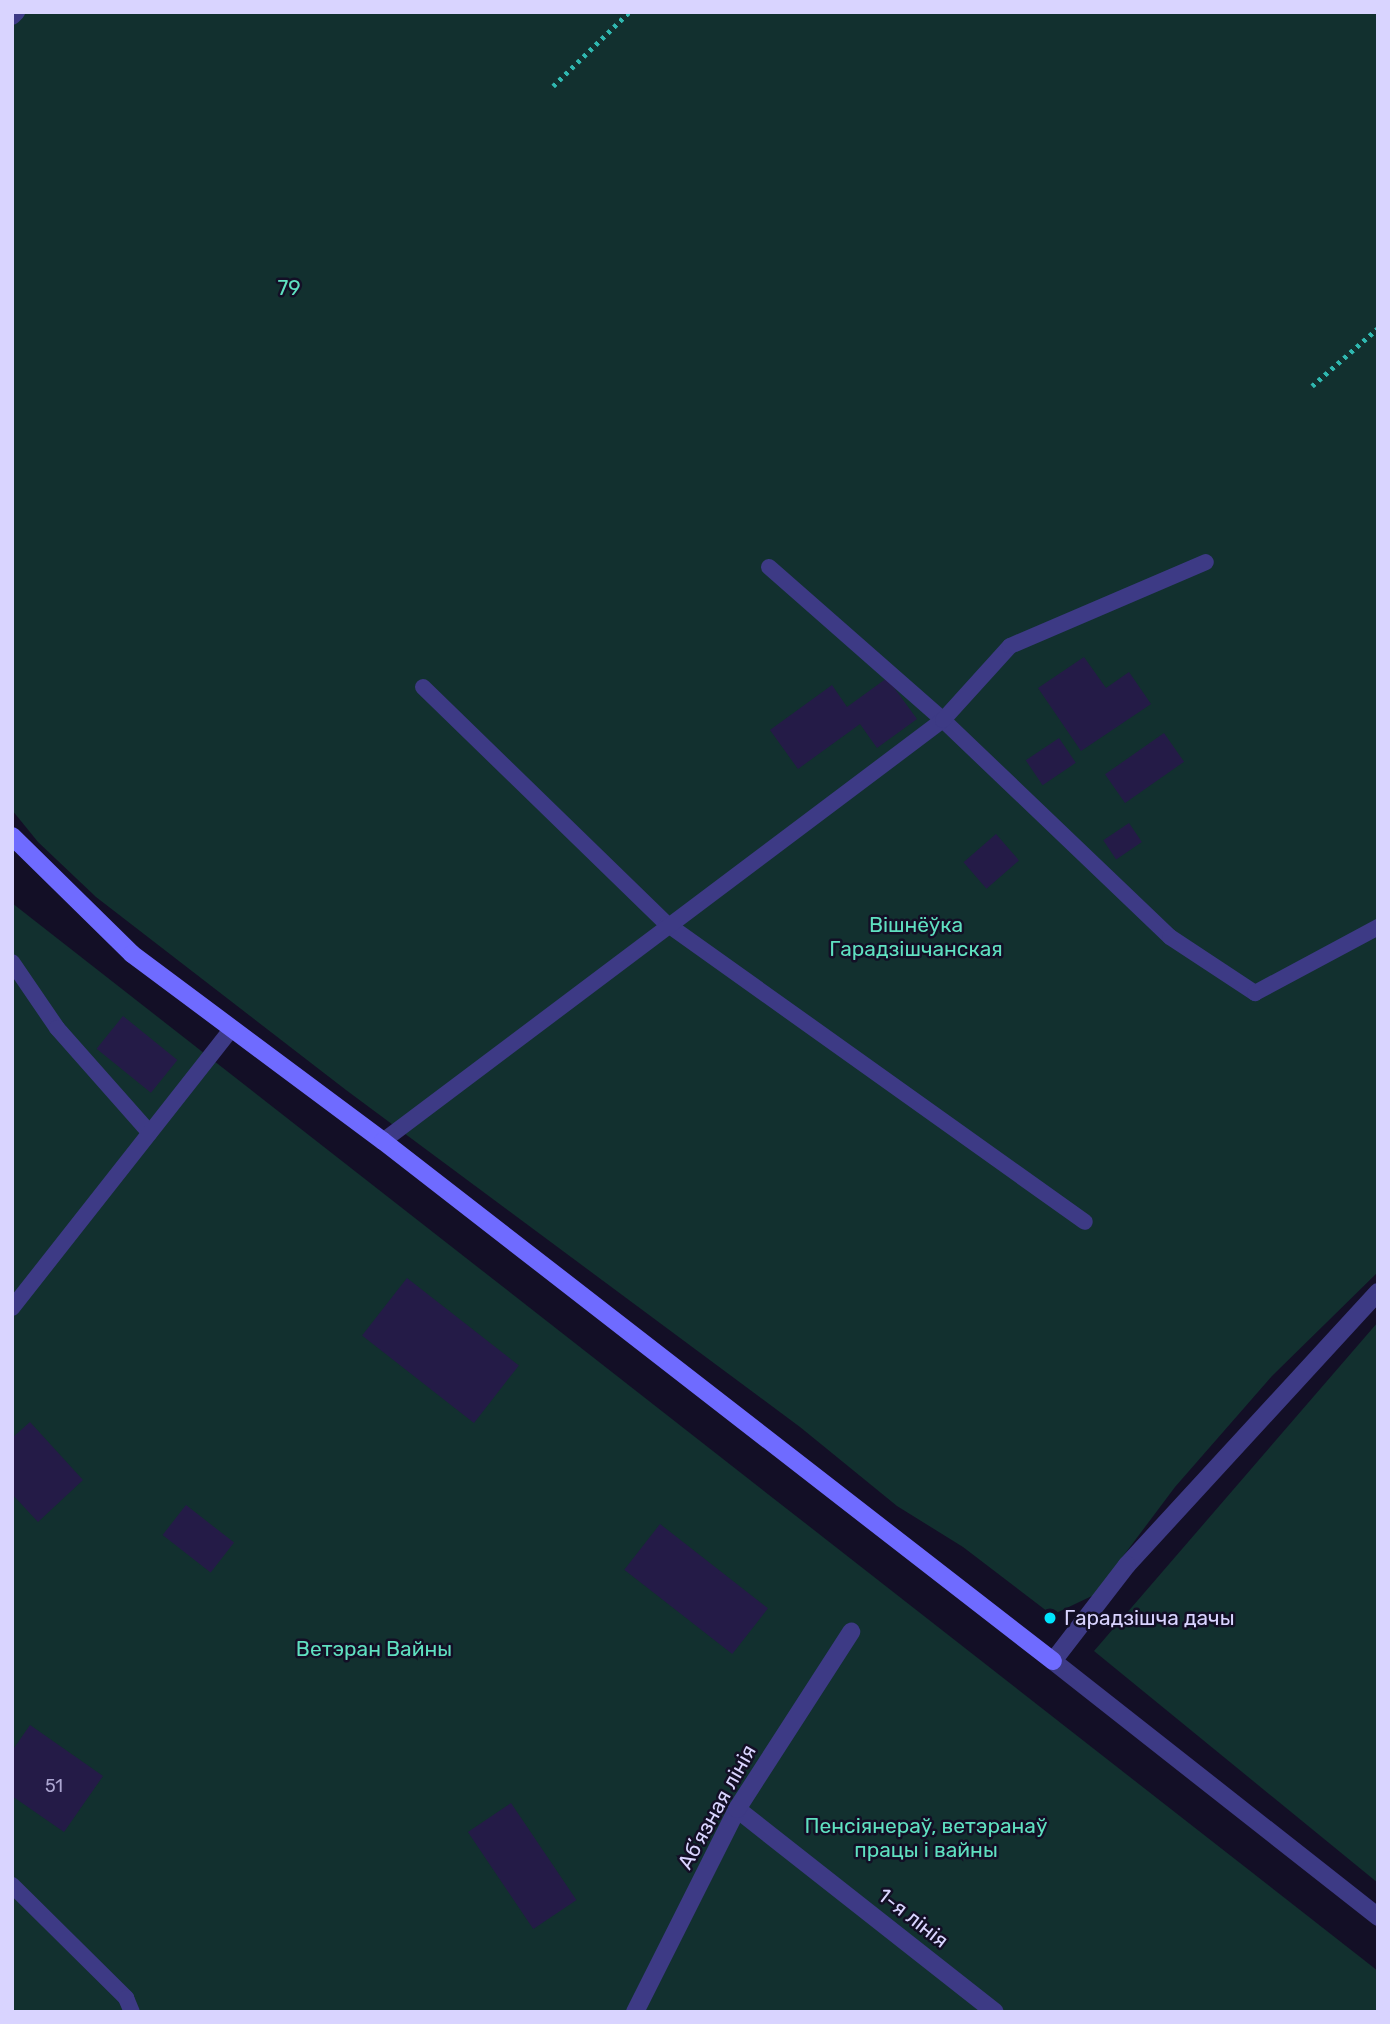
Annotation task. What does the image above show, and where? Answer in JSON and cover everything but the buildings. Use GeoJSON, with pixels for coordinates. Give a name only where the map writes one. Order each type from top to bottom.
{"type":"FeatureCollection","features":[{"type":"Feature","properties":{"kind":"street"},"geometry":{"type":"LineString","coordinates":[[12,836],[132,954],[231,1030],[383,1140],[1378,1917]]}},
{"type":"Feature","properties":{"kind":"street"},"geometry":{"type":"LineString","coordinates":[[1053,1661],[1127,1565],[1378,1292]]}},
{"type":"Feature","properties":{"kind":"street","name":"Абʼязная лінія"},"geometry":{"type":"LineString","coordinates":[[635,2012],[737,1808],[851,1632]]}},
{"type":"Feature","properties":{"kind":"street","name":"1-я лінія"},"geometry":{"type":"LineString","coordinates":[[737,1808],[995,2012]]}},
{"type":"Feature","properties":{"kind":"lane"},"geometry":{"type":"LineString","coordinates":[[383,1140],[667,924],[943,720],[1010,646],[1206,562]]}},
{"type":"Feature","properties":{"kind":"lane"},"geometry":{"type":"LineString","coordinates":[[769,567],[943,720],[1170,937],[1255,993],[1378,927]]}},
{"type":"Feature","properties":{"kind":"lane"},"geometry":{"type":"LineString","coordinates":[[423,687],[667,924],[1085,1222]]}},
{"type":"Feature","properties":{"kind":"lane"},"geometry":{"type":"LineString","coordinates":[[12,962],[57,1028],[150,1133]]}},
{"type":"Feature","properties":{"kind":"lane"},"geometry":{"type":"LineString","coordinates":[[12,1308],[231,1030]]}},
{"type":"Feature","properties":{"kind":"lane"},"geometry":{"type":"LineString","coordinates":[[12,1885],[126,1998],[132,2012]]}},
{"type":"Feature","properties":{"kind":"path"},"geometry":{"type":"LineString","coordinates":[[554,86],[629,12]]}},
{"type":"Feature","properties":{"kind":"path"},"geometry":{"type":"LineString","coordinates":[[1312,386],[1378,328]]}},
{"type":"Feature","properties":{"kind":"green space","name":"Вішнёўка Гарадзішчанская"},"geometry":{"type":"Polygon","coordinates":[[[12,12],[1378,12],[1378,1272],[1272,1376],[1175,1487],[1094,1595],[1052,1615],[963,1547],[897,1506],[800,1427],[346,1090],[96,897],[38,842],[12,810],[12,12]]]}},
{"type":"Feature","properties":{"kind":"green space","name":"Ветэран Вайны"},"geometry":{"type":"Polygon","coordinates":[[[12,903],[1378,1971],[1378,2012],[12,2012],[12,903]]]}},
{"type":"Feature","properties":{"kind":"green space"},"geometry":{"type":"Polygon","coordinates":[[[1378,1322],[1378,1883],[1094,1651],[1378,1322]]]}},
{"type":"Feature","properties":{"kind":"place","name":"Гарадзішча дачы"},"geometry":{"type":"Point","coordinates":[1050,1618]}},
{"type":"Feature","properties":{"kind":"park label","name":"79"},"geometry":{"type":"Point","coordinates":[289,288]}},
{"type":"Feature","properties":{"kind":"park label","name":"Пенсіянераў, ветэранаў працы і вайны"},"geometry":{"type":"Point","coordinates":[926,1838]}}]}
